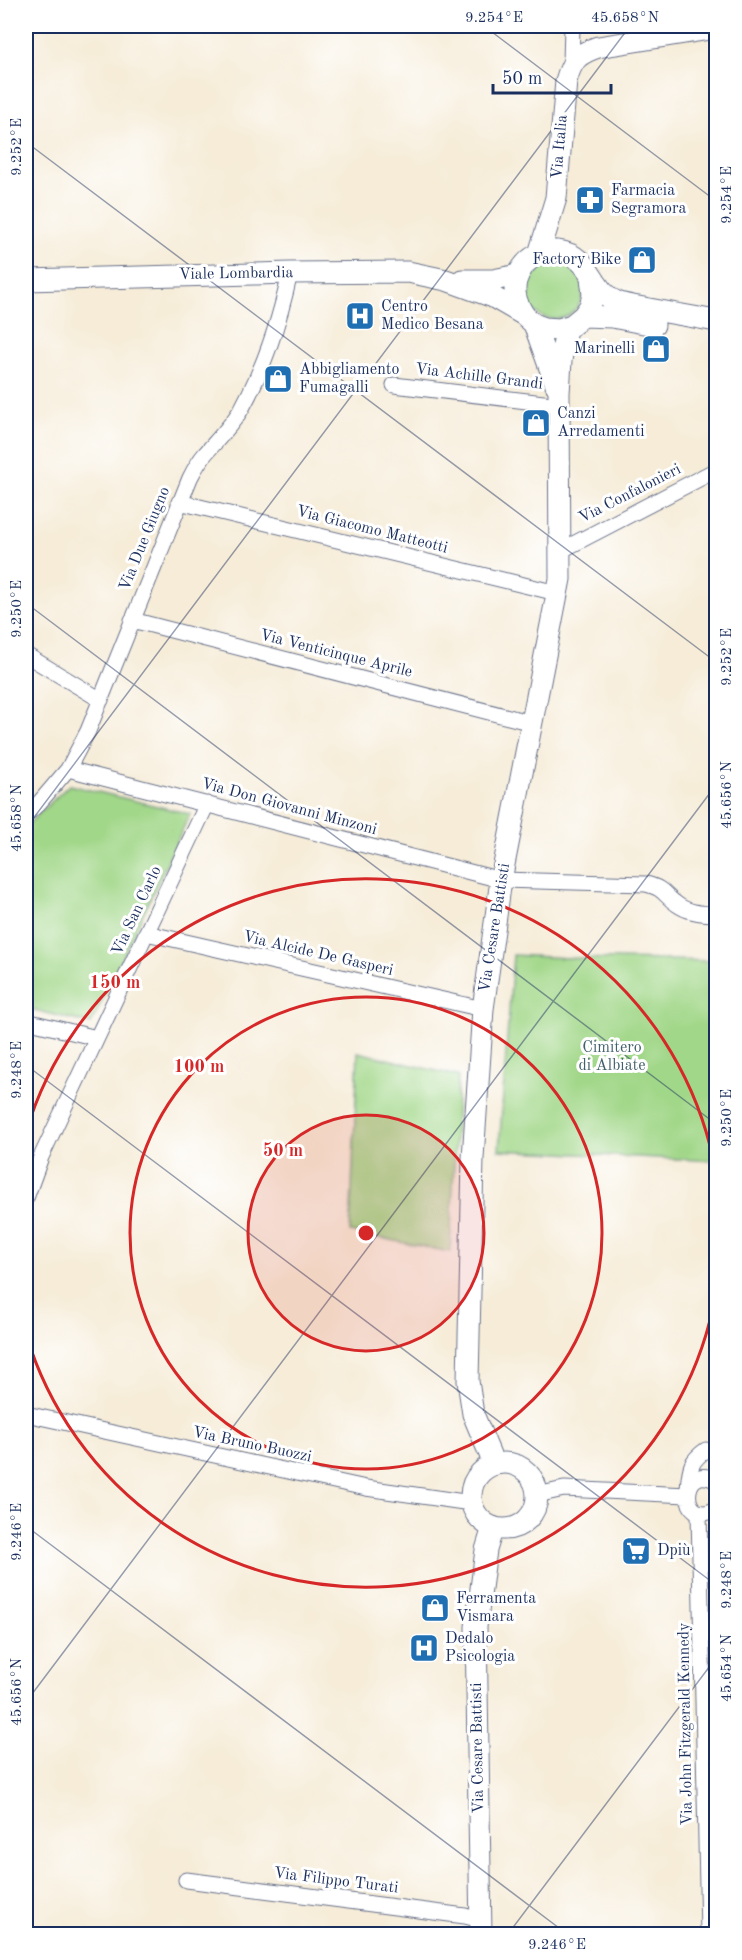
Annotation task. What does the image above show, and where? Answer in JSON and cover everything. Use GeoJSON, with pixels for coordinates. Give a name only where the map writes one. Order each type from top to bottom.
{"type":"FeatureCollection","features":[{"type":"Feature","properties":{"kind":"street","name":"Via Italia"},"geometry":{"type":"LineString","coordinates":[[539,254],[556,198],[566,81],[571,64],[572,26]]}},
{"type":"Feature","properties":{"kind":"street"},"geometry":{"type":"LineString","coordinates":[[571,64],[586,51],[598,47],[717,28]]}},
{"type":"Feature","properties":{"kind":"street","name":"Via Italia"},"geometry":{"type":"LineString","coordinates":[[556,198],[566,252]]}},
{"type":"Feature","properties":{"kind":"street"},"geometry":{"type":"LineString","coordinates":[[529,320],[519,308],[515,295],[518,275],[529,260],[552,250],[566,252],[578,258],[585,265],[591,277],[616,302],[717,321]]}},
{"type":"Feature","properties":{"kind":"street","name":"Viale Lombardia"},"geometry":{"type":"LineString","coordinates":[[26,280],[394,271],[446,280],[493,280],[518,275]]}},
{"type":"Feature","properties":{"kind":"street","name":"Via Due Giugno"},"geometry":{"type":"LineString","coordinates":[[26,815],[68,769],[88,731],[190,477],[203,456],[230,427],[259,371],[281,312],[290,273]]}},
{"type":"Feature","properties":{"kind":"street"},"geometry":{"type":"LineString","coordinates":[[575,321],[590,306],[593,295],[591,277]]}},
{"type":"Feature","properties":{"kind":"street","name":"Viale Lombardia"},"geometry":{"type":"LineString","coordinates":[[446,280],[493,297],[545,328],[559,329],[575,321],[612,317],[717,335]]}},
{"type":"Feature","properties":{"kind":"street","name":"Via Cesare Battisti"},"geometry":{"type":"LineString","coordinates":[[529,320],[560,399]]}},
{"type":"Feature","properties":{"kind":"street","name":"Via Cesare Battisti"},"geometry":{"type":"LineString","coordinates":[[494,1464],[473,1414],[468,1381],[473,1158],[483,1009],[501,880],[560,579],[561,361],[575,321]]}},
{"type":"Feature","properties":{"kind":"street","name":"Via Achille Grandi"},"geometry":{"type":"LineString","coordinates":[[394,385],[560,399]]}},
{"type":"Feature","properties":{"kind":"street","name":"Via Confalonieri"},"geometry":{"type":"LineString","coordinates":[[560,551],[717,470]]}},
{"type":"Feature","properties":{"kind":"street","name":"Via Giacomo Matteotti"},"geometry":{"type":"LineString","coordinates":[[179,502],[557,594]]}},
{"type":"Feature","properties":{"kind":"street","name":"Via Venticinque Aprile"},"geometry":{"type":"LineString","coordinates":[[132,620],[532,723]]}},
{"type":"Feature","properties":{"kind":"street"},"geometry":{"type":"LineString","coordinates":[[26,655],[101,700]]}},
{"type":"Feature","properties":{"kind":"street","name":"Via Don Giovanni Minzoni"},"geometry":{"type":"LineString","coordinates":[[68,769],[501,880],[646,884],[659,888],[679,906],[692,912],[717,914]]}},
{"type":"Feature","properties":{"kind":"street"},"geometry":{"type":"LineString","coordinates":[[26,794],[39,803]]}},
{"type":"Feature","properties":{"kind":"street","name":"Via San Carlo"},"geometry":{"type":"LineString","coordinates":[[26,1198],[41,1157],[207,804]]}},
{"type":"Feature","properties":{"kind":"street","name":"Via Alcide De Gasperi"},"geometry":{"type":"LineString","coordinates":[[146,933],[483,1009]]}},
{"type":"Feature","properties":{"kind":"street"},"geometry":{"type":"LineString","coordinates":[[26,1021],[97,1038]]}},
{"type":"Feature","properties":{"kind":"street","name":"Via Bruno Buozzi"},"geometry":{"type":"LineString","coordinates":[[26,1414],[366,1488],[471,1503]]}},
{"type":"Feature","properties":{"kind":"street"},"geometry":{"type":"LineString","coordinates":[[717,1452],[706,1450],[694,1458],[688,1492],[690,1505],[699,1512],[705,1513],[717,1509]]}},
{"type":"Feature","properties":{"kind":"street"},"geometry":{"type":"LineString","coordinates":[[494,1464],[511,1464],[522,1468],[535,1485],[537,1496],[534,1509],[523,1522],[512,1528],[493,1527],[483,1522],[471,1503],[471,1490],[475,1480],[484,1469],[494,1464]]}},
{"type":"Feature","properties":{"kind":"street"},"geometry":{"type":"LineString","coordinates":[[688,1492],[691,1483],[702,1477],[717,1481]]}},
{"type":"Feature","properties":{"kind":"street"},"geometry":{"type":"LineString","coordinates":[[537,1496],[564,1489],[688,1492]]}},
{"type":"Feature","properties":{"kind":"street","name":"Via John Fitzgerald Kennedy"},"geometry":{"type":"LineString","coordinates":[[699,1512],[710,1724],[708,1935]]}},
{"type":"Feature","properties":{"kind":"street","name":"Via Cesare Battisti"},"geometry":{"type":"LineString","coordinates":[[481,1927],[476,1627],[486,1550],[493,1527]]}},
{"type":"Feature","properties":{"kind":"street","name":"Via Filippo Turati"},"geometry":{"type":"LineString","coordinates":[[186,1880],[465,1916],[481,1927]]}},
{"type":"Feature","properties":{"kind":"green space"},"geometry":{"type":"Polygon","coordinates":[[[548,261],[560,261],[575,269],[583,284],[583,296],[575,311],[560,319],[548,319],[533,311],[525,296],[525,284],[533,269],[548,261]]]}},
{"type":"Feature","properties":{"kind":"green space"},"geometry":{"type":"Polygon","coordinates":[[[69,785],[190,814],[91,1024],[26,1008],[26,826],[69,785]]]}},
{"type":"Feature","properties":{"kind":"green space","name":"Cimitero di Albiate"},"geometry":{"type":"Polygon","coordinates":[[[513,955],[716,961],[716,1161],[499,1150],[513,955]]]}},
{"type":"Feature","properties":{"kind":"green space"},"geometry":{"type":"Polygon","coordinates":[[[358,1052],[458,1076],[450,1252],[350,1232],[358,1052]]]}},
{"type":"Feature","properties":{"kind":"place","name":"Farmacia Segramora"},"geometry":{"type":"Point","coordinates":[590,200]}},
{"type":"Feature","properties":{"kind":"place","name":"Factory Bike"},"geometry":{"type":"Point","coordinates":[642,260]}},
{"type":"Feature","properties":{"kind":"place","name":"Centro Medico Besana"},"geometry":{"type":"Point","coordinates":[360,316]}},
{"type":"Feature","properties":{"kind":"place","name":"Marinelli"},"geometry":{"type":"Point","coordinates":[656,349]}},
{"type":"Feature","properties":{"kind":"place","name":"Abbigliamento Fumagalli"},"geometry":{"type":"Point","coordinates":[278,379]}},
{"type":"Feature","properties":{"kind":"place","name":"Canzi Arredamenti"},"geometry":{"type":"Point","coordinates":[536,423]}},
{"type":"Feature","properties":{"kind":"place","name":"Dpiù"},"geometry":{"type":"Point","coordinates":[636,1551]}},
{"type":"Feature","properties":{"kind":"place","name":"Ferramenta Vismara"},"geometry":{"type":"Point","coordinates":[435,1608]}},
{"type":"Feature","properties":{"kind":"place","name":"Dedalo Psicologia"},"geometry":{"type":"Point","coordinates":[424,1648]}}]}
